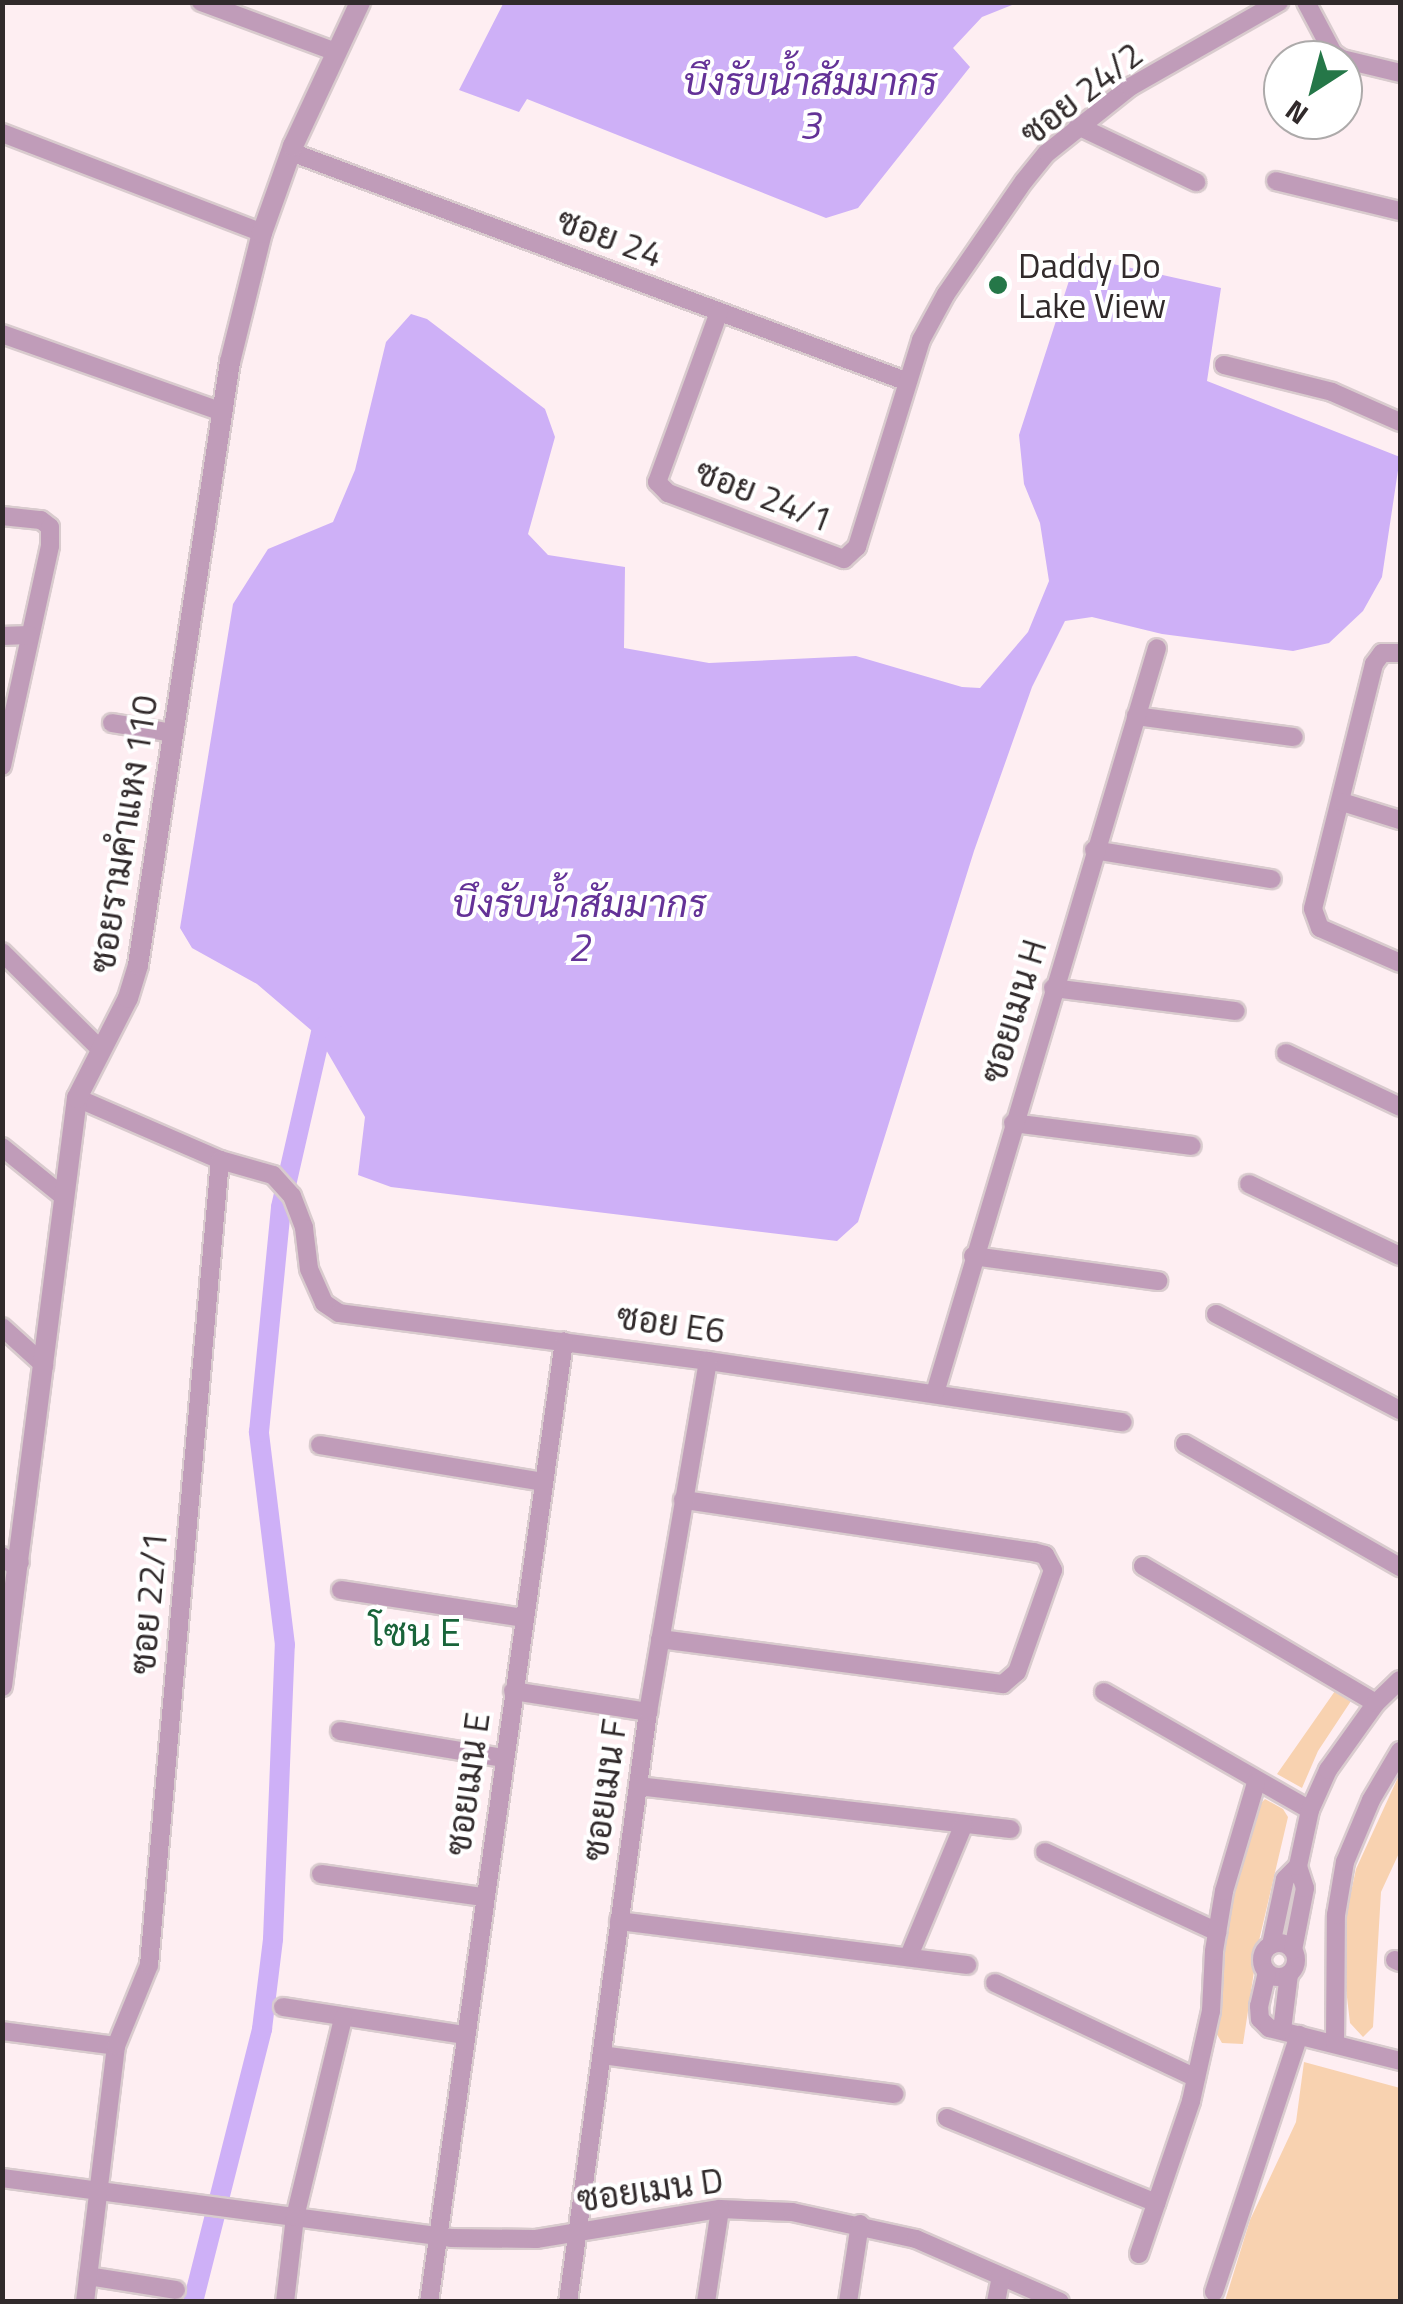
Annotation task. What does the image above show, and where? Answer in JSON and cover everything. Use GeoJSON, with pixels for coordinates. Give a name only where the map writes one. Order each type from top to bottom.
{"type":"FeatureCollection","features":[{"type":"Feature","properties":{"kind":"street"},"geometry":{"type":"LineString","coordinates":[[201,2],[336,52]]}},
{"type":"Feature","properties":{"kind":"street","name":"ซอยรามคำแหง 110"},"geometry":{"type":"LineString","coordinates":[[2,1686],[11,1569],[44,1365],[77,1098],[128,998],[138,965],[219,411],[262,233],[291,152],[360,2]]}},
{"type":"Feature","properties":{"kind":"street","name":"ซอย 24/2"},"geometry":{"type":"LineString","coordinates":[[908,382],[921,340],[994,222],[1047,153],[1130,88],[1279,2]]}},
{"type":"Feature","properties":{"kind":"street"},"geometry":{"type":"LineString","coordinates":[[1306,2],[1334,53],[1342,59],[1400,73]]}},
{"type":"Feature","properties":{"kind":"street"},"geometry":{"type":"LineString","coordinates":[[1078,126],[1196,182]]}},
{"type":"Feature","properties":{"kind":"street"},"geometry":{"type":"LineString","coordinates":[[2,133],[262,233]]}},
{"type":"Feature","properties":{"kind":"street","name":"ซอย 24"},"geometry":{"type":"LineString","coordinates":[[291,152],[908,382]]}},
{"type":"Feature","properties":{"kind":"street"},"geometry":{"type":"LineString","coordinates":[[1276,181],[1400,211]]}},
{"type":"Feature","properties":{"kind":"street","name":"ซอย 24/1"},"geometry":{"type":"LineString","coordinates":[[719,312],[657,482],[668,493],[832,556],[844,558],[857,547],[908,382]]}},
{"type":"Feature","properties":{"kind":"street"},"geometry":{"type":"LineString","coordinates":[[2,334],[219,411]]}},
{"type":"Feature","properties":{"kind":"street"},"geometry":{"type":"LineString","coordinates":[[1224,365],[1332,392],[1400,422]]}},
{"type":"Feature","properties":{"kind":"street"},"geometry":{"type":"LineString","coordinates":[[2,516],[41,520],[50,527],[50,546],[2,766]]}},
{"type":"Feature","properties":{"kind":"street"},"geometry":{"type":"LineString","coordinates":[[2,636],[29,636]]}},
{"type":"Feature","properties":{"kind":"street","name":"ซอยเมน H"},"geometry":{"type":"LineString","coordinates":[[935,1393],[1157,648]]}},
{"type":"Feature","properties":{"kind":"street"},"geometry":{"type":"LineString","coordinates":[[1400,653],[1382,653],[1374,664],[1314,919],[1320,928],[1400,964]]}},
{"type":"Feature","properties":{"kind":"street"},"geometry":{"type":"LineString","coordinates":[[1136,716],[1294,737]]}},
{"type":"Feature","properties":{"kind":"street"},"geometry":{"type":"LineString","coordinates":[[112,723],[174,733]]}},
{"type":"Feature","properties":{"kind":"street"},"geometry":{"type":"LineString","coordinates":[[1342,802],[1400,820]]}},
{"type":"Feature","properties":{"kind":"street"},"geometry":{"type":"LineString","coordinates":[[1094,850],[1272,879]]}},
{"type":"Feature","properties":{"kind":"street"},"geometry":{"type":"LineString","coordinates":[[2,952],[100,1049]]}},
{"type":"Feature","properties":{"kind":"street"},"geometry":{"type":"LineString","coordinates":[[1053,988],[1236,1012]]}},
{"type":"Feature","properties":{"kind":"street"},"geometry":{"type":"LineString","coordinates":[[1286,1053],[1400,1107]]}},
{"type":"Feature","properties":{"kind":"street"},"geometry":{"type":"LineString","coordinates":[[77,1098],[220,1160]]}},
{"type":"Feature","properties":{"kind":"street"},"geometry":{"type":"LineString","coordinates":[[1013,1123],[1192,1146]]}},
{"type":"Feature","properties":{"kind":"street"},"geometry":{"type":"LineString","coordinates":[[2,1147],[64,1197]]}},
{"type":"Feature","properties":{"kind":"street","name":"ซอย E6"},"geometry":{"type":"LineString","coordinates":[[220,1160],[274,1176],[292,1196],[304,1228],[309,1269],[324,1303],[339,1313],[708,1360],[1123,1422]]}},
{"type":"Feature","properties":{"kind":"street","name":"ซอย 22/1"},"geometry":{"type":"LineString","coordinates":[[84,2302],[116,2046],[149,1965],[220,1160]]}},
{"type":"Feature","properties":{"kind":"street"},"geometry":{"type":"LineString","coordinates":[[1249,1184],[1400,1256]]}},
{"type":"Feature","properties":{"kind":"street"},"geometry":{"type":"LineString","coordinates":[[973,1256],[1158,1281]]}},
{"type":"Feature","properties":{"kind":"street"},"geometry":{"type":"LineString","coordinates":[[1216,1314],[1400,1410]]}},
{"type":"Feature","properties":{"kind":"street"},"geometry":{"type":"LineString","coordinates":[[2,1328],[44,1365]]}},
{"type":"Feature","properties":{"kind":"street","name":"ซอยเมน E"},"geometry":{"type":"LineString","coordinates":[[429,2302],[463,2035],[564,1341]]}},
{"type":"Feature","properties":{"kind":"street","name":"ซอยเมน F"},"geometry":{"type":"LineString","coordinates":[[568,2302],[648,1712],[708,1360]]}},
{"type":"Feature","properties":{"kind":"street"},"geometry":{"type":"LineString","coordinates":[[1185,1444],[1398,1560]]}},
{"type":"Feature","properties":{"kind":"street"},"geometry":{"type":"LineString","coordinates":[[320,1445],[543,1482]]}},
{"type":"Feature","properties":{"kind":"street"},"geometry":{"type":"LineString","coordinates":[[660,1639],[990,1686],[1003,1684],[1016,1672],[1052,1570],[1046,1555],[683,1500]]}},
{"type":"Feature","properties":{"kind":"street"},"geometry":{"type":"LineString","coordinates":[[1143,1566],[1376,1703]]}},
{"type":"Feature","properties":{"kind":"street"},"geometry":{"type":"LineString","coordinates":[[340,1590],[524,1618]]}},
{"type":"Feature","properties":{"kind":"street"},"geometry":{"type":"LineString","coordinates":[[1214,2292],[1290,2032],[1289,1974],[1296,1963],[1293,1950],[1304,1888],[1298,1866],[1310,1810],[1328,1770],[1376,1703],[1400,1680]]}},
{"type":"Feature","properties":{"kind":"street"},"geometry":{"type":"LineString","coordinates":[[513,1691],[648,1712]]}},
{"type":"Feature","properties":{"kind":"street"},"geometry":{"type":"LineString","coordinates":[[1104,1692],[1256,1783],[1310,1810]]}},
{"type":"Feature","properties":{"kind":"street"},"geometry":{"type":"LineString","coordinates":[[340,1731],[503,1758]]}},
{"type":"Feature","properties":{"kind":"street"},"geometry":{"type":"LineString","coordinates":[[1335,2044],[1336,1915],[1344,1862],[1371,1800],[1400,1751]]}},
{"type":"Feature","properties":{"kind":"street"},"geometry":{"type":"LineString","coordinates":[[1139,2254],[1196,2078],[1211,2011],[1217,1932],[1235,1846],[1256,1783]]}},
{"type":"Feature","properties":{"kind":"street"},"geometry":{"type":"LineString","coordinates":[[638,1786],[1012,1829]]}},
{"type":"Feature","properties":{"kind":"street"},"geometry":{"type":"LineString","coordinates":[[909,1956],[963,1826]]}},
{"type":"Feature","properties":{"kind":"street"},"geometry":{"type":"LineString","coordinates":[[1045,1852],[1217,1932]]}},
{"type":"Feature","properties":{"kind":"street"},"geometry":{"type":"LineString","coordinates":[[1298,1866],[1285,1879],[1271,1945],[1262,1959],[1267,1972],[1260,2019],[1269,2028],[1400,2061]]}},
{"type":"Feature","properties":{"kind":"street"},"geometry":{"type":"LineString","coordinates":[[322,1874],[483,1897]]}},
{"type":"Feature","properties":{"kind":"street"},"geometry":{"type":"LineString","coordinates":[[619,1921],[966,1966]]}},
{"type":"Feature","properties":{"kind":"street"},"geometry":{"type":"LineString","coordinates":[[1271,1945],[1282,1943],[1293,1950]]}},
{"type":"Feature","properties":{"kind":"street"},"geometry":{"type":"LineString","coordinates":[[1267,1972],[1275,1976],[1289,1974]]}},
{"type":"Feature","properties":{"kind":"street"},"geometry":{"type":"LineString","coordinates":[[996,1982],[1196,2078]]}},
{"type":"Feature","properties":{"kind":"street"},"geometry":{"type":"LineString","coordinates":[[283,2008],[463,2035]]}},
{"type":"Feature","properties":{"kind":"street"},"geometry":{"type":"LineString","coordinates":[[285,2302],[295,2218],[343,2018]]}},
{"type":"Feature","properties":{"kind":"street"},"geometry":{"type":"LineString","coordinates":[[2,2031],[116,2046]]}},
{"type":"Feature","properties":{"kind":"street"},"geometry":{"type":"LineString","coordinates":[[602,2055],[894,2094]]}},
{"type":"Feature","properties":{"kind":"street"},"geometry":{"type":"LineString","coordinates":[[946,2118],[1156,2204]]}},
{"type":"Feature","properties":{"kind":"street","name":"ซอยเมน D"},"geometry":{"type":"LineString","coordinates":[[2,2178],[437,2236],[536,2239],[720,2209],[792,2212],[860,2224],[916,2240],[1060,2302]]}},
{"type":"Feature","properties":{"kind":"street"},"geometry":{"type":"LineString","coordinates":[[706,2302],[720,2209]]}},
{"type":"Feature","properties":{"kind":"street"},"geometry":{"type":"LineString","coordinates":[[848,2302],[860,2224]]}},
{"type":"Feature","properties":{"kind":"street"},"geometry":{"type":"LineString","coordinates":[[88,2276],[176,2290]]}},
{"type":"Feature","properties":{"kind":"street"},"geometry":{"type":"LineString","coordinates":[[996,2302],[1002,2276]]}},
{"type":"Feature","properties":{"kind":"shaded area"},"geometry":{"type":"Polygon","coordinates":[[[1335,1691],[1351,1701],[1318,1751],[1302,1788],[1277,1774],[1335,1691]]]}},
{"type":"Feature","properties":{"kind":"shaded area"},"geometry":{"type":"Polygon","coordinates":[[[1400,1773],[1400,1851],[1381,1892],[1373,2027],[1363,2037],[1350,2023],[1345,1980],[1347,1911],[1356,1869],[1400,1773]]]}},
{"type":"Feature","properties":{"kind":"shaded area"},"geometry":{"type":"Polygon","coordinates":[[[1265,1799],[1283,1809],[1288,1817],[1258,1945],[1243,2044],[1222,2043],[1215,2031],[1232,1884],[1256,1808],[1265,1799]]]}},
{"type":"Feature","properties":{"kind":"shaded area"},"geometry":{"type":"Polygon","coordinates":[[[1304,2062],[1400,2088],[1400,2301],[1225,2301],[1250,2220],[1296,2122],[1304,2062]]]}},
{"type":"Feature","properties":{"kind":"water","name":"บึงรับน้ำสัมมากร 3"},"geometry":{"type":"Polygon","coordinates":[[[504,2],[1017,3],[982,17],[953,48],[970,67],[858,208],[826,218],[527,99],[519,112],[459,90],[504,2]]]}},
{"type":"Feature","properties":{"kind":"water","name":"บึงรับน้ำสัมมากร 2"},"geometry":{"type":"Polygon","coordinates":[[[1077,256],[1221,288],[1207,381],[1400,457],[1382,577],[1363,611],[1329,643],[1293,651],[1162,634],[1092,617],[1065,621],[1032,687],[974,851],[858,1222],[837,1241],[391,1187],[358,1175],[365,1117],[318,1036],[257,984],[192,948],[180,928],[233,604],[268,549],[333,522],[355,470],[386,342],[411,314],[427,319],[545,409],[555,437],[528,534],[548,555],[625,567],[624,648],[709,663],[856,656],[962,687],[980,688],[1028,632],[1049,581],[1040,523],[1024,484],[1019,435],[1077,256]]]}},
{"type":"Feature","properties":{"kind":"waterway"},"geometry":{"type":"LineString","coordinates":[[193,2302],[262,2029],[273,1939],[285,1645],[259,1432],[281,1207],[322,1028],[336,1018]]}},
{"type":"Feature","properties":{"kind":"place","name":"Daddy Do Lake View"},"geometry":{"type":"Point","coordinates":[998,285]}},
{"type":"Feature","properties":{"kind":"district","name":"โซน E"},"geometry":{"type":"Point","coordinates":[415,1633]}}]}
